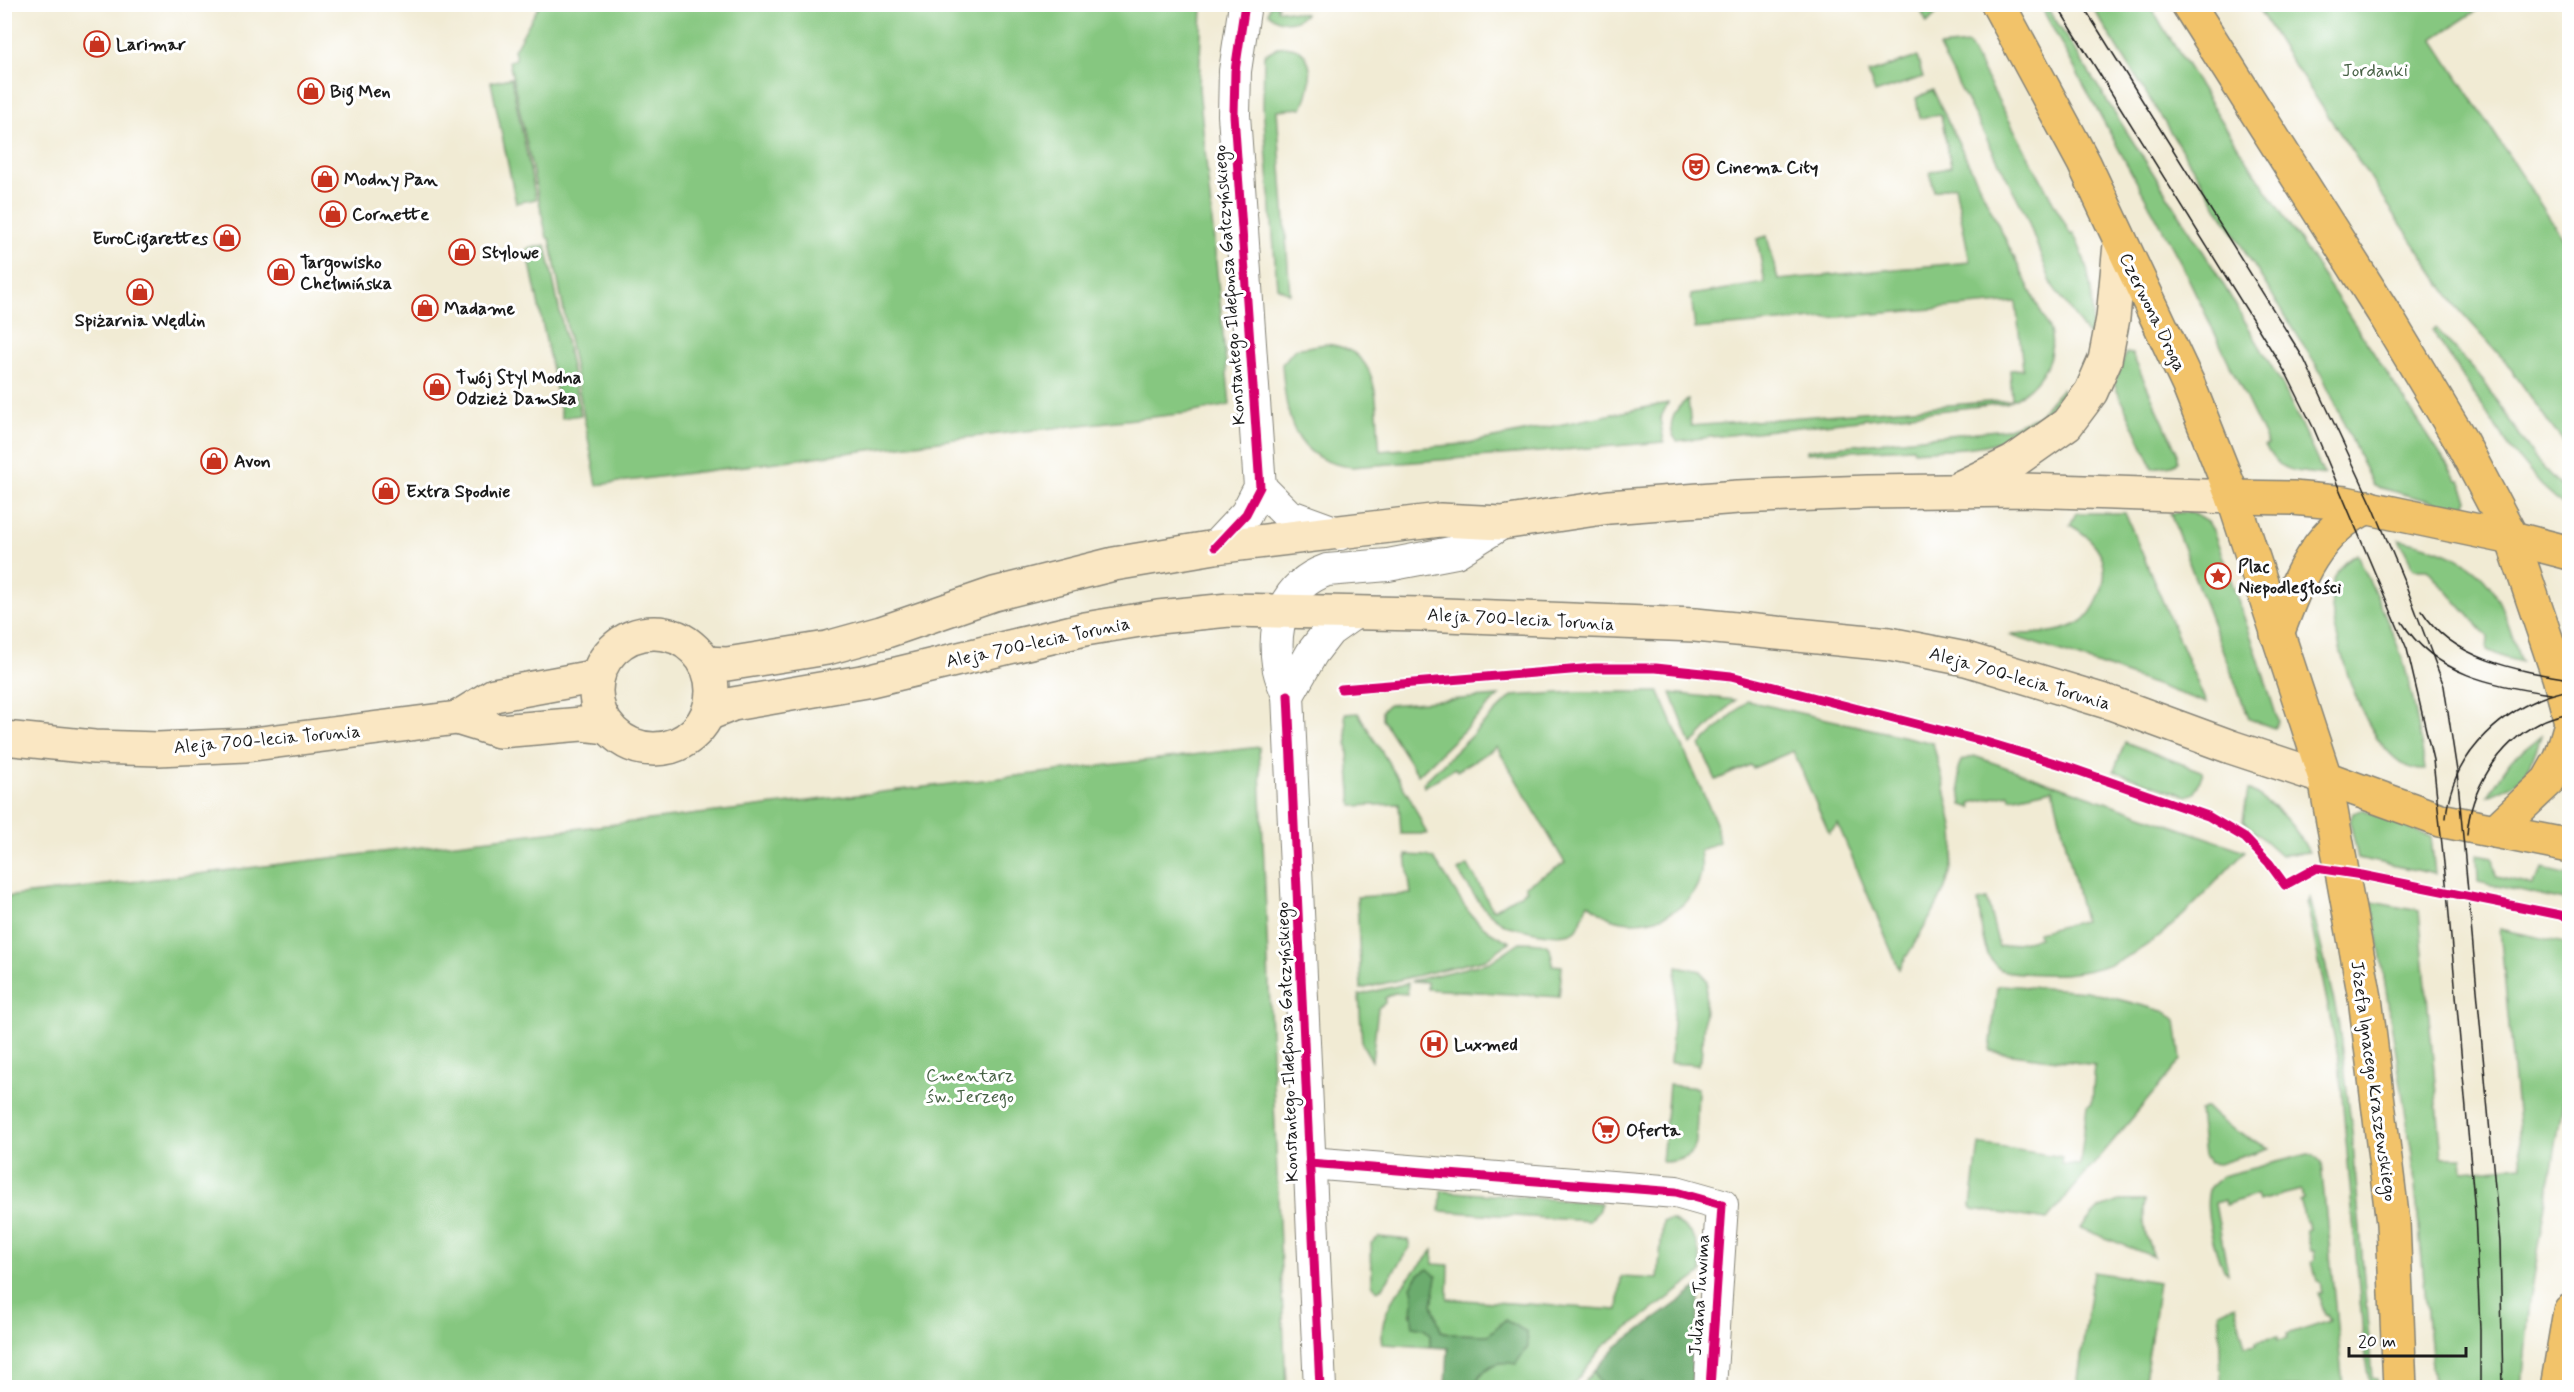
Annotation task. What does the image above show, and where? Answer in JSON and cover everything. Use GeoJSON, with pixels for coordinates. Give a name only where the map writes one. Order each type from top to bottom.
{"type":"FeatureCollection","features":[{"type":"Feature","properties":{"kind":"main road","name":"Czerwona Droga"},"geometry":{"type":"LineString","coordinates":[[1998,4],[2084,163],[2120,244],[2188,384],[2233,497],[2277,634]]}},
{"type":"Feature","properties":{"kind":"main road"},"geometry":{"type":"LineString","coordinates":[[2187,4],[2387,318],[2461,441],[2512,538],[2559,677],[2570,718]]}},
{"type":"Feature","properties":{"kind":"main road"},"geometry":{"type":"LineString","coordinates":[[1953,491],[2013,462],[2067,424],[2091,392],[2105,360],[2113,318],[2120,244]]}},
{"type":"Feature","properties":{"kind":"main road"},"geometry":{"type":"LineString","coordinates":[[705,663],[727,664],[827,648],[881,633],[994,594],[1053,578],[1114,564],[1215,547],[1340,534],[1440,520],[1502,524],[1610,507],[1738,497],[2022,490],[2293,498],[2368,507],[2570,553]]}},
{"type":"Feature","properties":{"kind":"main road"},"geometry":{"type":"LineString","coordinates":[[2277,634],[2293,592],[2313,554],[2329,532],[2350,515],[2368,507]]}},
{"type":"Feature","properties":{"kind":"main road","name":"Aleja 700-lecia Torunia"},"geometry":{"type":"LineString","coordinates":[[708,714],[733,704],[867,681],[1085,629],[1158,617],[1229,610],[1420,614],[1695,625],[1889,644],[1966,659],[2114,704],[2325,778]]}},
{"type":"Feature","properties":{"kind":"main road"},"geometry":{"type":"LineString","coordinates":[[653,633],[669,635],[684,641],[705,663],[711,680],[712,697],[708,714],[699,729],[686,740],[670,748],[652,750],[636,747],[620,739],[608,727],[599,711],[596,694],[598,676],[610,653],[623,642],[653,633]]}},
{"type":"Feature","properties":{"kind":"main road","name":"Józefa Ignacego Kraszewskiego"},"geometry":{"type":"LineString","coordinates":[[2277,634],[2325,778],[2365,998],[2393,1223],[2400,1388]]}},
{"type":"Feature","properties":{"kind":"main road","name":"Aleja 700-lecia Torunia"},"geometry":{"type":"LineString","coordinates":[[457,718],[494,695],[598,676]]}},
{"type":"Feature","properties":{"kind":"main road","name":"Aleja 700-lecia Torunia"},"geometry":{"type":"LineString","coordinates":[[4,738],[94,747],[191,748],[246,745],[457,718],[499,731],[582,724],[608,727]]}},
{"type":"Feature","properties":{"kind":"main road"},"geometry":{"type":"LineString","coordinates":[[2495,831],[2548,781],[2561,758],[2570,727]]}},
{"type":"Feature","properties":{"kind":"main road"},"geometry":{"type":"LineString","coordinates":[[2325,778],[2420,814],[2570,846]]}},
{"type":"Feature","properties":{"kind":"main road"},"geometry":{"type":"LineString","coordinates":[[2557,1388],[2570,1311]]}},
{"type":"Feature","properties":{"kind":"street","name":"Konstantego Ildefonsa Gałczyńskiego"},"geometry":{"type":"LineString","coordinates":[[1245,4],[1235,71],[1234,115],[1260,487]]}},
{"type":"Feature","properties":{"kind":"street"},"geometry":{"type":"LineString","coordinates":[[1215,547],[1246,514],[1260,487],[1288,515],[1340,534]]}},
{"type":"Feature","properties":{"kind":"street","name":"Konstantego Ildefonsa Gałczyńskiego"},"geometry":{"type":"LineString","coordinates":[[1320,1388],[1287,695],[1278,665],[1277,636],[1281,611],[1297,587],[1314,575],[1327,570],[1423,560],[1456,552],[1502,524]]}},
{"type":"Feature","properties":{"kind":"street"},"geometry":{"type":"LineString","coordinates":[[1287,695],[1312,652],[1329,631],[1353,614]]}},
{"type":"Feature","properties":{"kind":"street","name":"Juliana Tuwima"},"geometry":{"type":"LineString","coordinates":[[1308,1162],[1676,1192],[1722,1204],[1710,1388]]}},
{"type":"Feature","properties":{"kind":"green space"},"geometry":{"type":"Polygon","coordinates":[[[540,4],[1202,5],[1199,88],[1230,405],[1189,413],[963,438],[597,485],[550,239],[547,238],[509,61],[516,59],[514,50],[540,4]]]}},
{"type":"Feature","properties":{"kind":"green space"},"geometry":{"type":"Polygon","coordinates":[[[1270,5],[1278,5],[1277,9],[1305,14],[1296,20],[1282,21],[1268,13],[1270,5]]]}},
{"type":"Feature","properties":{"kind":"green space"},"geometry":{"type":"Polygon","coordinates":[[[1918,5],[1945,5],[1927,23],[1918,5]]]}},
{"type":"Feature","properties":{"kind":"green space"},"geometry":{"type":"Polygon","coordinates":[[[2040,5],[2046,5],[2213,267],[2282,384],[2324,475],[2289,469],[2276,462],[2270,455],[2265,445],[2268,444],[2181,263],[2040,5]]]}},
{"type":"Feature","properties":{"kind":"green space"},"geometry":{"type":"Polygon","coordinates":[[[2091,5],[2149,5],[2237,145],[2457,480],[2460,480],[2468,500],[2464,506],[2457,508],[2373,486],[2321,373],[2091,5]]]}},
{"type":"Feature","properties":{"kind":"green space","name":"Jordanki"},"geometry":{"type":"Polygon","coordinates":[[[2256,5],[2485,5],[2433,39],[2569,248],[2569,448],[2506,362],[2456,306],[2256,5]]]}},
{"type":"Feature","properties":{"kind":"green space"},"geometry":{"type":"Polygon","coordinates":[[[1968,44],[2079,246],[2088,272],[2092,297],[2090,338],[2052,285],[2025,213],[1939,47],[1968,44]]]}},
{"type":"Feature","properties":{"kind":"green space"},"geometry":{"type":"Polygon","coordinates":[[[1278,47],[1291,47],[1300,51],[1310,67],[1309,88],[1302,108],[1277,110],[1290,294],[1277,287],[1263,107],[1264,55],[1278,47]]]}},
{"type":"Feature","properties":{"kind":"green space"},"geometry":{"type":"Polygon","coordinates":[[[1917,57],[1923,77],[1875,93],[1868,73],[1917,57]]]}},
{"type":"Feature","properties":{"kind":"green space"},"geometry":{"type":"Polygon","coordinates":[[[511,78],[536,199],[516,203],[491,82],[511,78]]]}},
{"type":"Feature","properties":{"kind":"green space"},"geometry":{"type":"Polygon","coordinates":[[[1933,90],[2050,331],[2052,343],[2047,365],[2034,383],[2012,400],[2010,370],[2023,369],[2016,302],[1695,329],[1691,295],[1765,283],[1757,239],[1767,236],[1778,280],[1970,262],[1955,186],[1934,191],[1930,172],[1951,167],[1941,115],[1920,118],[1916,98],[1933,90]]]}},
{"type":"Feature","properties":{"kind":"green space"},"geometry":{"type":"Polygon","coordinates":[[[546,245],[581,415],[562,418],[527,249],[546,245]]]}},
{"type":"Feature","properties":{"kind":"green space"},"geometry":{"type":"Polygon","coordinates":[[[2436,328],[2483,380],[2535,459],[2569,495],[2569,510],[2541,485],[2510,448],[2432,330],[2436,328]]]}},
{"type":"Feature","properties":{"kind":"green space"},"geometry":{"type":"Polygon","coordinates":[[[1325,344],[1345,348],[1368,368],[1376,399],[1380,451],[1464,444],[1668,403],[1660,419],[1664,442],[1352,467],[1332,463],[1316,456],[1304,445],[1296,432],[1286,401],[1282,364],[1295,349],[1325,344]]]}},
{"type":"Feature","properties":{"kind":"green space"},"geometry":{"type":"Polygon","coordinates":[[[2126,353],[2132,354],[2177,452],[2177,462],[2172,465],[2153,468],[2114,384],[2126,353]]]}},
{"type":"Feature","properties":{"kind":"green space"},"geometry":{"type":"Polygon","coordinates":[[[2062,388],[2064,392],[2046,412],[2013,436],[1997,442],[1979,446],[1914,451],[1913,448],[1807,453],[1807,450],[2006,429],[2037,417],[2062,388]]]}},
{"type":"Feature","properties":{"kind":"green space"},"geometry":{"type":"Polygon","coordinates":[[[1688,400],[1691,426],[2012,400],[2006,403],[1677,441],[1672,430],[1675,413],[1688,400]]]}},
{"type":"Feature","properties":{"kind":"green space"},"geometry":{"type":"Polygon","coordinates":[[[2191,512],[2208,522],[2213,530],[2278,721],[2274,728],[2249,719],[2170,513],[2191,512]]]}},
{"type":"Feature","properties":{"kind":"green space"},"geometry":{"type":"Polygon","coordinates":[[[2076,513],[2125,513],[2206,703],[2009,635],[2046,633],[2073,626],[2087,617],[2096,604],[2103,585],[2104,564],[2096,546],[2089,538],[2070,525],[2076,513]]]}},
{"type":"Feature","properties":{"kind":"green space"},"geometry":{"type":"Polygon","coordinates":[[[2399,539],[2427,546],[2454,557],[2467,564],[2488,583],[2507,620],[2521,662],[2487,650],[2488,637],[2427,569],[2414,569],[2399,539]]]}},
{"type":"Feature","properties":{"kind":"green space"},"geometry":{"type":"Polygon","coordinates":[[[2357,554],[2403,661],[2416,715],[2425,770],[2405,765],[2386,749],[2370,726],[2356,698],[2345,667],[2332,610],[2331,590],[2334,590],[2333,581],[2340,567],[2357,554]]]}},
{"type":"Feature","properties":{"kind":"green space"},"geometry":{"type":"Polygon","coordinates":[[[1576,692],[1659,692],[1716,823],[1719,842],[1700,850],[1702,864],[1700,878],[1694,891],[1676,910],[1651,920],[1624,921],[1608,917],[1588,903],[1577,929],[1571,933],[1544,934],[1508,926],[1492,916],[1458,871],[1468,865],[1493,910],[1527,890],[1525,886],[1565,863],[1497,747],[1457,771],[1455,768],[1424,787],[1423,783],[1512,696],[1576,692]]]}},
{"type":"Feature","properties":{"kind":"green space"},"geometry":{"type":"Polygon","coordinates":[[[1671,693],[1735,700],[1691,745],[1671,693]]]}},
{"type":"Feature","properties":{"kind":"green space"},"geometry":{"type":"Polygon","coordinates":[[[1499,696],[1418,775],[1382,719],[1382,711],[1388,705],[1499,696]]]}},
{"type":"Feature","properties":{"kind":"green space"},"geometry":{"type":"Polygon","coordinates":[[[1747,701],[1933,743],[1950,810],[1954,851],[1945,887],[1928,921],[1899,969],[1838,824],[1829,833],[1793,751],[1753,768],[1750,765],[1716,780],[1700,745],[1747,701]]]}},
{"type":"Feature","properties":{"kind":"green space"},"geometry":{"type":"Polygon","coordinates":[[[1358,713],[1410,798],[1427,834],[1401,834],[1399,804],[1352,806],[1345,714],[1358,713]]]}},
{"type":"Feature","properties":{"kind":"green space"},"geometry":{"type":"Polygon","coordinates":[[[2541,736],[2533,759],[2524,774],[2511,786],[2488,796],[2510,761],[2541,736]]]}},
{"type":"Feature","properties":{"kind":"green space"},"geometry":{"type":"Polygon","coordinates":[[[2125,742],[2203,772],[2195,793],[2187,796],[2114,771],[2125,742]]]}},
{"type":"Feature","properties":{"kind":"green space","name":"Cmentarz św. Jerzego"},"geometry":{"type":"Polygon","coordinates":[[[1259,747],[1286,1387],[5,1387],[5,897],[1259,747]]]}},
{"type":"Feature","properties":{"kind":"green space"},"geometry":{"type":"Polygon","coordinates":[[[1974,756],[2245,851],[2179,919],[2157,938],[2132,954],[2106,966],[2076,973],[2016,973],[2001,970],[1989,957],[1986,948],[1978,901],[1987,899],[1999,947],[2039,938],[2038,932],[2084,921],[2053,789],[2010,798],[2009,794],[1971,803],[1972,808],[1962,805],[1958,768],[1961,761],[1974,756]]]}},
{"type":"Feature","properties":{"kind":"green space"},"geometry":{"type":"Polygon","coordinates":[[[2248,790],[2283,816],[2309,852],[2281,855],[2243,821],[2248,790]]]}},
{"type":"Feature","properties":{"kind":"green space"},"geometry":{"type":"Polygon","coordinates":[[[2362,810],[2431,837],[2435,874],[2358,858],[2350,822],[2353,813],[2362,810]]]}},
{"type":"Feature","properties":{"kind":"green space"},"geometry":{"type":"Polygon","coordinates":[[[2477,854],[2493,857],[2496,877],[2532,885],[2543,869],[2569,875],[2569,902],[2478,882],[2477,854]]]}},
{"type":"Feature","properties":{"kind":"green space"},"geometry":{"type":"Polygon","coordinates":[[[1406,855],[1427,856],[1434,859],[1473,917],[1482,926],[1510,942],[1486,959],[1361,989],[1357,897],[1411,894],[1406,855]]]}},
{"type":"Feature","properties":{"kind":"green space"},"geometry":{"type":"Polygon","coordinates":[[[2310,898],[2338,1019],[2352,1131],[2372,1378],[2377,1379],[2377,1387],[2370,1387],[2365,1357],[2339,1061],[2307,903],[2310,898]]]}},
{"type":"Feature","properties":{"kind":"green space"},"geometry":{"type":"Polygon","coordinates":[[[2372,902],[2419,911],[2442,1157],[2462,1157],[2463,1171],[2522,1166],[2500,929],[2569,944],[2569,1067],[2530,1300],[2522,1387],[2434,1387],[2412,1154],[2372,902]]]}},
{"type":"Feature","properties":{"kind":"green space"},"geometry":{"type":"Polygon","coordinates":[[[1520,942],[1545,944],[1551,951],[1552,965],[1562,966],[1559,997],[1427,989],[1427,982],[1411,981],[1490,962],[1520,942]]]}},
{"type":"Feature","properties":{"kind":"green space"},"geometry":{"type":"Polygon","coordinates":[[[1677,966],[1701,971],[1707,981],[1701,1060],[1698,1065],[1670,1063],[1677,966]]]}},
{"type":"Feature","properties":{"kind":"green space"},"geometry":{"type":"Polygon","coordinates":[[[1408,983],[1407,994],[1394,993],[1385,998],[1385,1003],[1378,1008],[1372,1061],[1362,1044],[1359,995],[1408,983]]]}},
{"type":"Feature","properties":{"kind":"green space"},"geometry":{"type":"Polygon","coordinates":[[[2001,985],[2087,991],[2167,1012],[2176,1020],[2181,1060],[2047,1220],[1973,1209],[1971,1206],[1979,1144],[2062,1157],[2061,1164],[2080,1165],[2087,1105],[2092,1103],[2095,1065],[1990,1051],[1997,987],[2001,985]]]}},
{"type":"Feature","properties":{"kind":"green space"},"geometry":{"type":"Polygon","coordinates":[[[1669,1085],[1698,1088],[1696,1142],[1692,1152],[1684,1158],[1662,1162],[1669,1085]]]}},
{"type":"Feature","properties":{"kind":"green space"},"geometry":{"type":"Polygon","coordinates":[[[2207,1108],[2236,1131],[2269,1148],[2219,1164],[2209,1163],[2204,1156],[2199,1111],[2207,1108]]]}},
{"type":"Feature","properties":{"kind":"green space"},"geometry":{"type":"Polygon","coordinates":[[[2308,1154],[2313,1155],[2321,1163],[2343,1387],[2221,1387],[2219,1312],[2235,1305],[2245,1346],[2256,1344],[2256,1341],[2278,1337],[2278,1340],[2288,1338],[2287,1334],[2330,1320],[2325,1314],[2318,1293],[2322,1293],[2312,1262],[2315,1259],[2306,1230],[2310,1229],[2308,1221],[2306,1221],[2299,1201],[2303,1199],[2301,1190],[2258,1201],[2256,1195],[2225,1205],[2224,1200],[2215,1203],[2228,1273],[2223,1270],[2210,1229],[2208,1196],[2210,1187],[2222,1176],[2308,1154]]]}},
{"type":"Feature","properties":{"kind":"green space"},"geometry":{"type":"Polygon","coordinates":[[[1441,1191],[1601,1203],[1598,1212],[1589,1221],[1440,1211],[1441,1191]]]}},
{"type":"Feature","properties":{"kind":"green space"},"geometry":{"type":"Polygon","coordinates":[[[2120,1201],[2145,1201],[2145,1230],[2154,1257],[2080,1228],[2100,1208],[2120,1201]]]}},
{"type":"Feature","properties":{"kind":"green space"},"geometry":{"type":"Polygon","coordinates":[[[1672,1220],[1688,1230],[1696,1241],[1702,1273],[1603,1347],[1571,1387],[1474,1387],[1485,1370],[1505,1362],[1488,1335],[1454,1334],[1441,1331],[1432,1304],[1437,1277],[1416,1299],[1410,1314],[1430,1334],[1430,1347],[1383,1344],[1382,1330],[1390,1305],[1397,1293],[1433,1250],[1433,1264],[1449,1265],[1448,1299],[1618,1310],[1621,1277],[1658,1279],[1663,1221],[1672,1220]]]}},
{"type":"Feature","properties":{"kind":"green space"},"geometry":{"type":"Polygon","coordinates":[[[1379,1237],[1408,1240],[1410,1247],[1383,1287],[1377,1290],[1372,1284],[1371,1243],[1379,1237]]]}},
{"type":"Feature","properties":{"kind":"green space"},"geometry":{"type":"Polygon","coordinates":[[[1428,1269],[1437,1277],[1432,1304],[1441,1331],[1454,1334],[1488,1335],[1505,1320],[1527,1332],[1528,1346],[1516,1364],[1495,1364],[1485,1370],[1474,1387],[1446,1387],[1448,1348],[1430,1347],[1430,1334],[1424,1328],[1413,1326],[1412,1320],[1411,1286],[1419,1274],[1428,1269]]]}},
{"type":"Feature","properties":{"kind":"green space"},"geometry":{"type":"Polygon","coordinates":[[[2093,1272],[2159,1282],[2144,1387],[2077,1387],[2093,1272]]]}},
{"type":"Feature","properties":{"kind":"green space"},"geometry":{"type":"Polygon","coordinates":[[[1698,1288],[1700,1290],[1692,1387],[1642,1387],[1642,1383],[1635,1387],[1601,1387],[1594,1371],[1616,1347],[1698,1288]]]}},
{"type":"Feature","properties":{"kind":"green space"},"geometry":{"type":"Polygon","coordinates":[[[1594,1371],[1601,1387],[1580,1387],[1594,1371]]]}},
{"type":"Feature","properties":{"kind":"tram line"},"geometry":{"type":"LineString","coordinates":[[2056,4],[2287,375],[2314,429],[2407,649],[2433,760],[2447,892],[2475,1212],[2480,1388]]}},
{"type":"Feature","properties":{"kind":"tram line"},"geometry":{"type":"LineString","coordinates":[[2082,4],[2304,359],[2374,509],[2444,686],[2457,771],[2500,1242],[2503,1388]]}},
{"type":"Feature","properties":{"kind":"tram line"},"geometry":{"type":"LineString","coordinates":[[2422,611],[2435,628],[2468,652],[2508,666],[2570,679]]}},
{"type":"Feature","properties":{"kind":"tram line"},"geometry":{"type":"LineString","coordinates":[[2402,622],[2431,654],[2467,675],[2508,687],[2551,694]]}},
{"type":"Feature","properties":{"kind":"tram line"},"geometry":{"type":"LineString","coordinates":[[2446,818],[2450,794],[2459,772],[2471,752],[2486,734],[2525,706],[2547,696],[2570,690]]}},
{"type":"Feature","properties":{"kind":"tram line"},"geometry":{"type":"LineString","coordinates":[[2467,835],[2469,818],[2480,785],[2499,756],[2524,732],[2539,723],[2570,713]]}},
{"type":"Feature","properties":{"kind":"cycle path"},"geometry":{"type":"LineString","coordinates":[[1215,547],[1246,514],[1260,487],[1234,115],[1235,71],[1245,4]]}},
{"type":"Feature","properties":{"kind":"cycle path"},"geometry":{"type":"LineString","coordinates":[[1341,689],[1594,668],[1656,668],[1731,676],[1986,742],[2065,766],[2208,816],[2245,838],[2269,863],[2285,885],[2316,868],[2362,875],[2570,917]]}},
{"type":"Feature","properties":{"kind":"cycle path"},"geometry":{"type":"LineString","coordinates":[[1288,695],[1320,1388]]}},
{"type":"Feature","properties":{"kind":"cycle path"},"geometry":{"type":"LineString","coordinates":[[1309,1163],[1676,1192],[1722,1205],[1710,1388]]}},
{"type":"Feature","properties":{"kind":"place","name":"Larimar"},"geometry":{"type":"Point","coordinates":[97,44]}},
{"type":"Feature","properties":{"kind":"place","name":"Big Men"},"geometry":{"type":"Point","coordinates":[311,91]}},
{"type":"Feature","properties":{"kind":"place","name":"Cinema City"},"geometry":{"type":"Point","coordinates":[1696,167]}},
{"type":"Feature","properties":{"kind":"place","name":"Modny Pan"},"geometry":{"type":"Point","coordinates":[325,179]}},
{"type":"Feature","properties":{"kind":"place","name":"Cornette"},"geometry":{"type":"Point","coordinates":[333,214]}},
{"type":"Feature","properties":{"kind":"place","name":"EuroCigarettes"},"geometry":{"type":"Point","coordinates":[227,238]}},
{"type":"Feature","properties":{"kind":"place","name":"Stylowe"},"geometry":{"type":"Point","coordinates":[462,252]}},
{"type":"Feature","properties":{"kind":"place","name":"Targowisko Chełmińska"},"geometry":{"type":"Point","coordinates":[281,272]}},
{"type":"Feature","properties":{"kind":"place","name":"Spiżarnia Wędlin"},"geometry":{"type":"Point","coordinates":[140,292]}},
{"type":"Feature","properties":{"kind":"place","name":"Madame"},"geometry":{"type":"Point","coordinates":[425,308]}},
{"type":"Feature","properties":{"kind":"place","name":"Twój Styl Modna Odzież Damska"},"geometry":{"type":"Point","coordinates":[437,387]}},
{"type":"Feature","properties":{"kind":"place","name":"Avon"},"geometry":{"type":"Point","coordinates":[214,461]}},
{"type":"Feature","properties":{"kind":"place","name":"Extra Spodnie"},"geometry":{"type":"Point","coordinates":[386,491]}},
{"type":"Feature","properties":{"kind":"place","name":"Plac Niepodległości"},"geometry":{"type":"Point","coordinates":[2218,576]}},
{"type":"Feature","properties":{"kind":"place","name":"Luxmed"},"geometry":{"type":"Point","coordinates":[1434,1044]}},
{"type":"Feature","properties":{"kind":"place","name":"Oferta"},"geometry":{"type":"Point","coordinates":[1606,1130]}}]}
